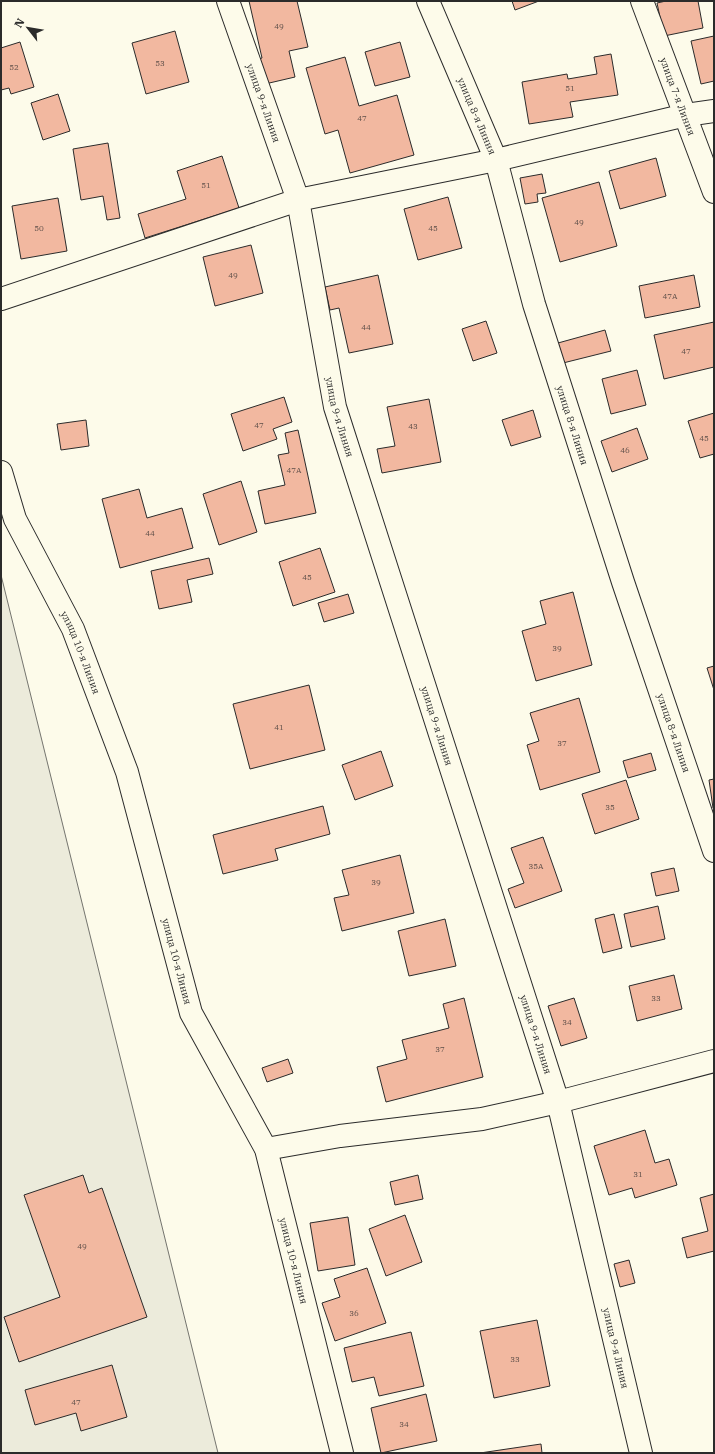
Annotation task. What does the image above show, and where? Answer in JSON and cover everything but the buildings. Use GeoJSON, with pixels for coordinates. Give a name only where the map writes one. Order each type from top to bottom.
{"type":"FeatureCollection","features":[{"type":"Feature","properties":{"kind":"street","name":"улица 9-я Линия"},"geometry":{"type":"LineString","coordinates":[[228,1],[298,200],[335,407],[558,1102],[641,1453]]}},
{"type":"Feature","properties":{"kind":"street","name":"улица 8-я Линия"},"geometry":{"type":"LineString","coordinates":[[428,1],[496,160],[534,304],[621,575],[714,851]]}},
{"type":"Feature","properties":{"kind":"street","name":"улица 7-я Линия"},"geometry":{"type":"LineString","coordinates":[[642,1],[714,192]]}},
{"type":"Feature","properties":{"kind":"street"},"geometry":{"type":"LineString","coordinates":[[1,299],[298,200],[496,160],[686,115],[714,111]]}},
{"type":"Feature","properties":{"kind":"street","name":"улица 10-я Линия"},"geometry":{"type":"LineString","coordinates":[[1,472],[15,519],[73,629],[127,772],[190,1013],[266,1149],[342,1453]]}},
{"type":"Feature","properties":{"kind":"street"},"geometry":{"type":"LineString","coordinates":[[266,1149],[340,1136],[482,1119],[558,1102],[714,1061]]}},
{"type":"Feature","properties":{"kind":"shaded area"},"geometry":{"type":"Polygon","coordinates":[[[1,575],[218,1453],[1,1453],[1,575]]]}}]}
